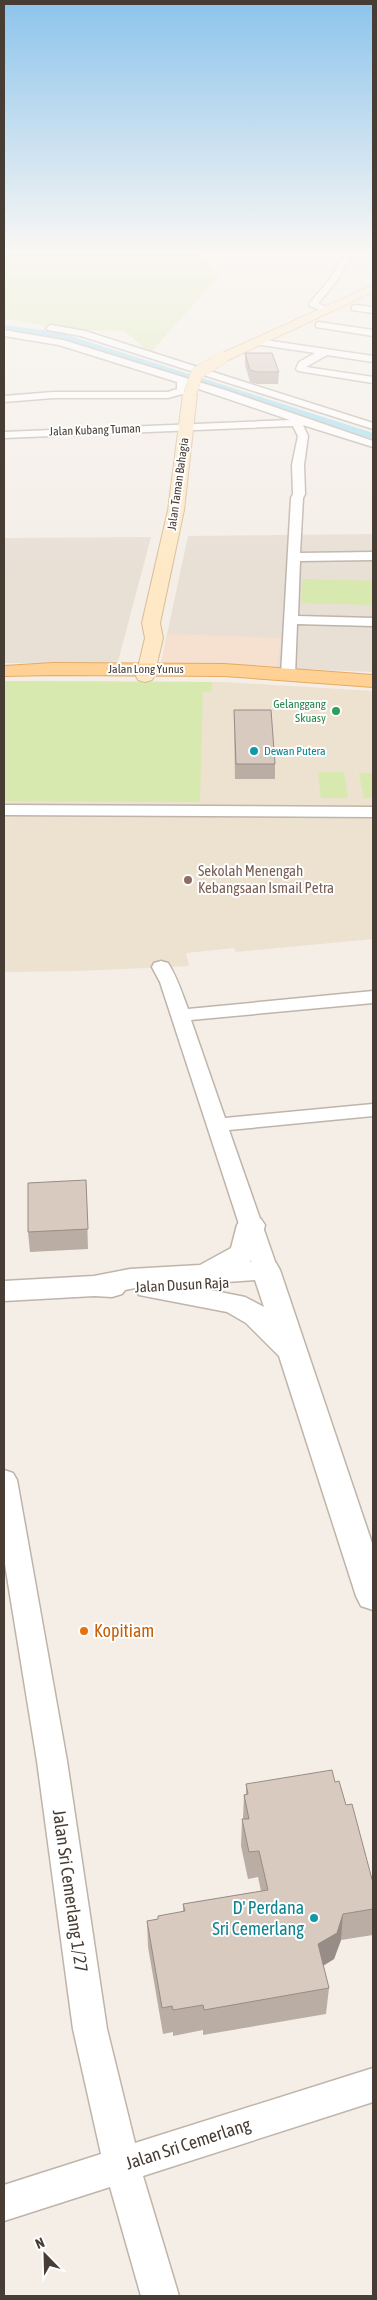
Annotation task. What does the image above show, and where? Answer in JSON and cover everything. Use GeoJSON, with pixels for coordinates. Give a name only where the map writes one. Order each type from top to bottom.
{"type":"FeatureCollection","features":[{"type":"Feature","properties":{"kind":"main road","name":"Jalan Taman Bahagia"},"geometry":{"type":"LineString","coordinates":[[138,673],[154,638],[151,623],[176,510],[186,427],[186,388],[197,373],[221,358]]}},
{"type":"Feature","properties":{"kind":"main road","name":"Jalan Long Yunus"},"geometry":{"type":"LineString","coordinates":[[4,672],[53,676],[138,673],[288,675],[373,680]]}},
{"type":"Feature","properties":{"kind":"street"},"geometry":{"type":"LineString","coordinates":[[108,358],[186,388],[224,393],[373,444]]}},
{"type":"Feature","properties":{"kind":"street"},"geometry":{"type":"LineString","coordinates":[[161,358],[301,402],[339,418],[373,426]]}},
{"type":"Feature","properties":{"kind":"street"},"geometry":{"type":"LineString","coordinates":[[313,358],[302,364],[301,369],[373,380]]}},
{"type":"Feature","properties":{"kind":"street"},"geometry":{"type":"LineString","coordinates":[[4,399],[72,395],[168,395],[182,392],[186,388]]}},
{"type":"Feature","properties":{"kind":"street"},"geometry":{"type":"LineString","coordinates":[[308,423],[339,418]]}},
{"type":"Feature","properties":{"kind":"street"},"geometry":{"type":"LineString","coordinates":[[288,675],[297,498],[299,494],[298,465],[303,436],[308,423]]}},
{"type":"Feature","properties":{"kind":"street","name":"Jalan Kubang Tuman"},"geometry":{"type":"LineString","coordinates":[[4,435],[308,423]]}},
{"type":"Feature","properties":{"kind":"street"},"geometry":{"type":"LineString","coordinates":[[294,557],[373,556]]}},
{"type":"Feature","properties":{"kind":"street"},"geometry":{"type":"LineString","coordinates":[[290,620],[373,622]]}},
{"type":"Feature","properties":{"kind":"street"},"geometry":{"type":"LineString","coordinates":[[4,810],[373,812]]}},
{"type":"Feature","properties":{"kind":"street"},"geometry":{"type":"LineString","coordinates":[[161,967],[169,982],[268,1275],[373,1596]]}},
{"type":"Feature","properties":{"kind":"street"},"geometry":{"type":"LineString","coordinates":[[180,1015],[373,997]]}},
{"type":"Feature","properties":{"kind":"street"},"geometry":{"type":"LineString","coordinates":[[217,1125],[373,1110]]}},
{"type":"Feature","properties":{"kind":"street"},"geometry":{"type":"LineString","coordinates":[[185,1275],[232,1262],[242,1254],[248,1244],[251,1225]]}},
{"type":"Feature","properties":{"kind":"street","name":"Jalan Dusun Raja"},"geometry":{"type":"LineString","coordinates":[[94,1286],[130,1280],[185,1275],[268,1275]]}},
{"type":"Feature","properties":{"kind":"street","name":"Jalan Dusun Raja"},"geometry":{"type":"LineString","coordinates":[[4,1291],[94,1286],[148,1288],[268,1275]]}},
{"type":"Feature","properties":{"kind":"street"},"geometry":{"type":"LineString","coordinates":[[148,1288],[235,1304],[256,1316],[293,1353]]}},
{"type":"Feature","properties":{"kind":"street","name":"Jalan Sri Cemerlang 1/27"},"geometry":{"type":"LineString","coordinates":[[4,1480],[52,1761],[90,2029],[122,2165],[160,2296]]}},
{"type":"Feature","properties":{"kind":"street","name":"Jalan Sri Cemerlang"},"geometry":{"type":"LineString","coordinates":[[4,2203],[373,2085]]}},
{"type":"Feature","properties":{"kind":"shaded area"},"geometry":{"type":"Polygon","coordinates":[[[373,534],[373,672],[161,663],[188,536],[373,534]]]}},
{"type":"Feature","properties":{"kind":"shaded area"},"geometry":{"type":"Polygon","coordinates":[[[151,537],[118,661],[98,664],[4,663],[4,538],[151,537]]]}},
{"type":"Feature","properties":{"kind":"shaded area"},"geometry":{"type":"Polygon","coordinates":[[[168,634],[281,638],[277,668],[161,663],[168,634]]]}},
{"type":"Feature","properties":{"kind":"shaded area"},"geometry":{"type":"Polygon","coordinates":[[[4,681],[224,682],[373,691],[373,939],[236,952],[234,948],[186,953],[189,966],[4,972],[4,681]]]}},
{"type":"Feature","properties":{"kind":"green space"},"geometry":{"type":"Polygon","coordinates":[[[303,579],[373,581],[373,605],[301,603],[303,579]]]}},
{"type":"Feature","properties":{"kind":"green space"},"geometry":{"type":"Polygon","coordinates":[[[4,681],[212,682],[212,691],[203,692],[200,802],[4,801],[4,681]]]}},
{"type":"Feature","properties":{"kind":"green space"},"geometry":{"type":"Polygon","coordinates":[[[318,772],[344,772],[348,798],[321,798],[318,772]]]}},
{"type":"Feature","properties":{"kind":"green space"},"geometry":{"type":"Polygon","coordinates":[[[359,773],[373,773],[373,798],[364,798],[359,773]]]}},
{"type":"Feature","properties":{"kind":"building"},"geometry":{"type":"Polygon","coordinates":[[[247,358],[274,358],[279,372],[258,372],[250,370],[247,358]]]}},
{"type":"Feature","properties":{"kind":"building","name":"Dewan Putera"},"geometry":{"type":"Polygon","coordinates":[[[234,710],[271,710],[275,764],[236,764],[234,710]]]}},
{"type":"Feature","properties":{"kind":"building"},"geometry":{"type":"Polygon","coordinates":[[[86,1180],[88,1229],[28,1232],[28,1183],[86,1180]]]}},
{"type":"Feature","properties":{"kind":"building","name":"D' Perdana Sri Cemerlang"},"geometry":{"type":"Polygon","coordinates":[[[332,1770],[335,1782],[339,1781],[346,1805],[352,1804],[373,1883],[373,1909],[343,1914],[337,1933],[318,1944],[329,1988],[204,2010],[203,2005],[173,2010],[172,2006],[162,2008],[147,1921],[158,1919],[158,1916],[185,1911],[183,1904],[268,1890],[259,1851],[249,1852],[242,1819],[249,1819],[244,1795],[248,1794],[246,1784],[332,1770]]]}},
{"type":"Feature","properties":{"kind":"waterway"},"geometry":{"type":"LineString","coordinates":[[131,358],[373,436]]}},
{"type":"Feature","properties":{"kind":"place","name":"Gelanggang Skuasy"},"geometry":{"type":"Point","coordinates":[336,711]}},
{"type":"Feature","properties":{"kind":"place","name":"Dewan Putera"},"geometry":{"type":"Point","coordinates":[254,751]}},
{"type":"Feature","properties":{"kind":"place","name":"Sekolah Menengah Kebangsaan Ismail Petra"},"geometry":{"type":"Point","coordinates":[188,880]}},
{"type":"Feature","properties":{"kind":"place","name":"Kopitiam"},"geometry":{"type":"Point","coordinates":[84,1631]}},
{"type":"Feature","properties":{"kind":"place","name":"D' Perdana Sri Cemerlang"},"geometry":{"type":"Point","coordinates":[314,1918]}}]}
